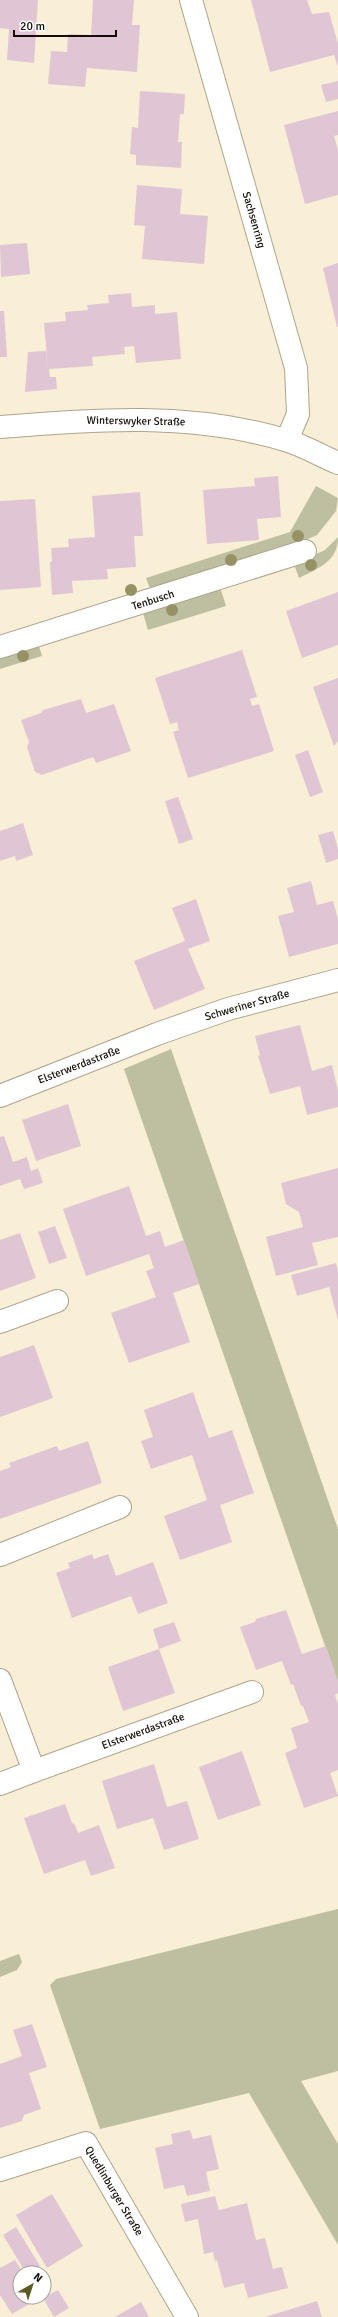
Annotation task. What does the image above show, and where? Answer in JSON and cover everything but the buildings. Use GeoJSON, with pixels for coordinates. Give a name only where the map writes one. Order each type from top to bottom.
{"type":"FeatureCollection","features":[{"type":"Feature","properties":{"kind":"street","name":"Sachsenring"},"geometry":{"type":"LineString","coordinates":[[191,0],[296,368],[298,414],[287,440]]}},
{"type":"Feature","properties":{"kind":"street","name":"Winterswyker Straße"},"geometry":{"type":"LineString","coordinates":[[0,427],[73,421],[172,420],[235,427],[287,440],[338,463]]}},
{"type":"Feature","properties":{"kind":"street","name":"Tenbusch"},"geometry":{"type":"LineString","coordinates":[[0,647],[305,551]]}},
{"type":"Feature","properties":{"kind":"street","name":"Schweriner Straße"},"geometry":{"type":"LineString","coordinates":[[157,1034],[228,1009],[338,980]]}},
{"type":"Feature","properties":{"kind":"street","name":"Elsterwerdastraße"},"geometry":{"type":"LineString","coordinates":[[0,1096],[157,1034]]}},
{"type":"Feature","properties":{"kind":"street"},"geometry":{"type":"LineString","coordinates":[[0,1322],[58,1301]]}},
{"type":"Feature","properties":{"kind":"street"},"geometry":{"type":"LineString","coordinates":[[0,1555],[120,1507]]}},
{"type":"Feature","properties":{"kind":"street"},"geometry":{"type":"LineString","coordinates":[[0,1680],[34,1771]]}},
{"type":"Feature","properties":{"kind":"street","name":"Elsterwerdastraße"},"geometry":{"type":"LineString","coordinates":[[0,1784],[252,1692]]}},
{"type":"Feature","properties":{"kind":"street","name":"Quedlinburger Straße"},"geometry":{"type":"LineString","coordinates":[[0,2170],[86,2143],[187,2317]]}},
{"type":"Feature","properties":{"kind":"green space"},"geometry":{"type":"Polygon","coordinates":[[[316,486],[338,498],[336,511],[317,535],[287,548],[151,591],[146,578],[290,532],[316,486]]]}},
{"type":"Feature","properties":{"kind":"green space"},"geometry":{"type":"Polygon","coordinates":[[[338,537],[335,553],[331,558],[320,567],[299,578],[294,564],[325,550],[338,537]]]}},
{"type":"Feature","properties":{"kind":"green space"},"geometry":{"type":"Polygon","coordinates":[[[220,587],[226,606],[148,630],[143,613],[220,587]]]}},
{"type":"Feature","properties":{"kind":"green space"},"geometry":{"type":"Polygon","coordinates":[[[39,646],[42,656],[0,669],[0,658],[39,646]]]}},
{"type":"Feature","properties":{"kind":"green space"},"geometry":{"type":"Polygon","coordinates":[[[171,1049],[338,1529],[338,1683],[124,1069],[171,1049]]]}},
{"type":"Feature","properties":{"kind":"green space"},"geometry":{"type":"Polygon","coordinates":[[[338,1909],[338,2071],[301,2081],[338,2144],[338,2245],[249,2093],[100,2129],[50,1985],[56,1979],[338,1909]]]}},
{"type":"Feature","properties":{"kind":"green space"},"geometry":{"type":"Polygon","coordinates":[[[19,1954],[22,1962],[17,1970],[0,1977],[0,1961],[19,1954]]]}}]}
